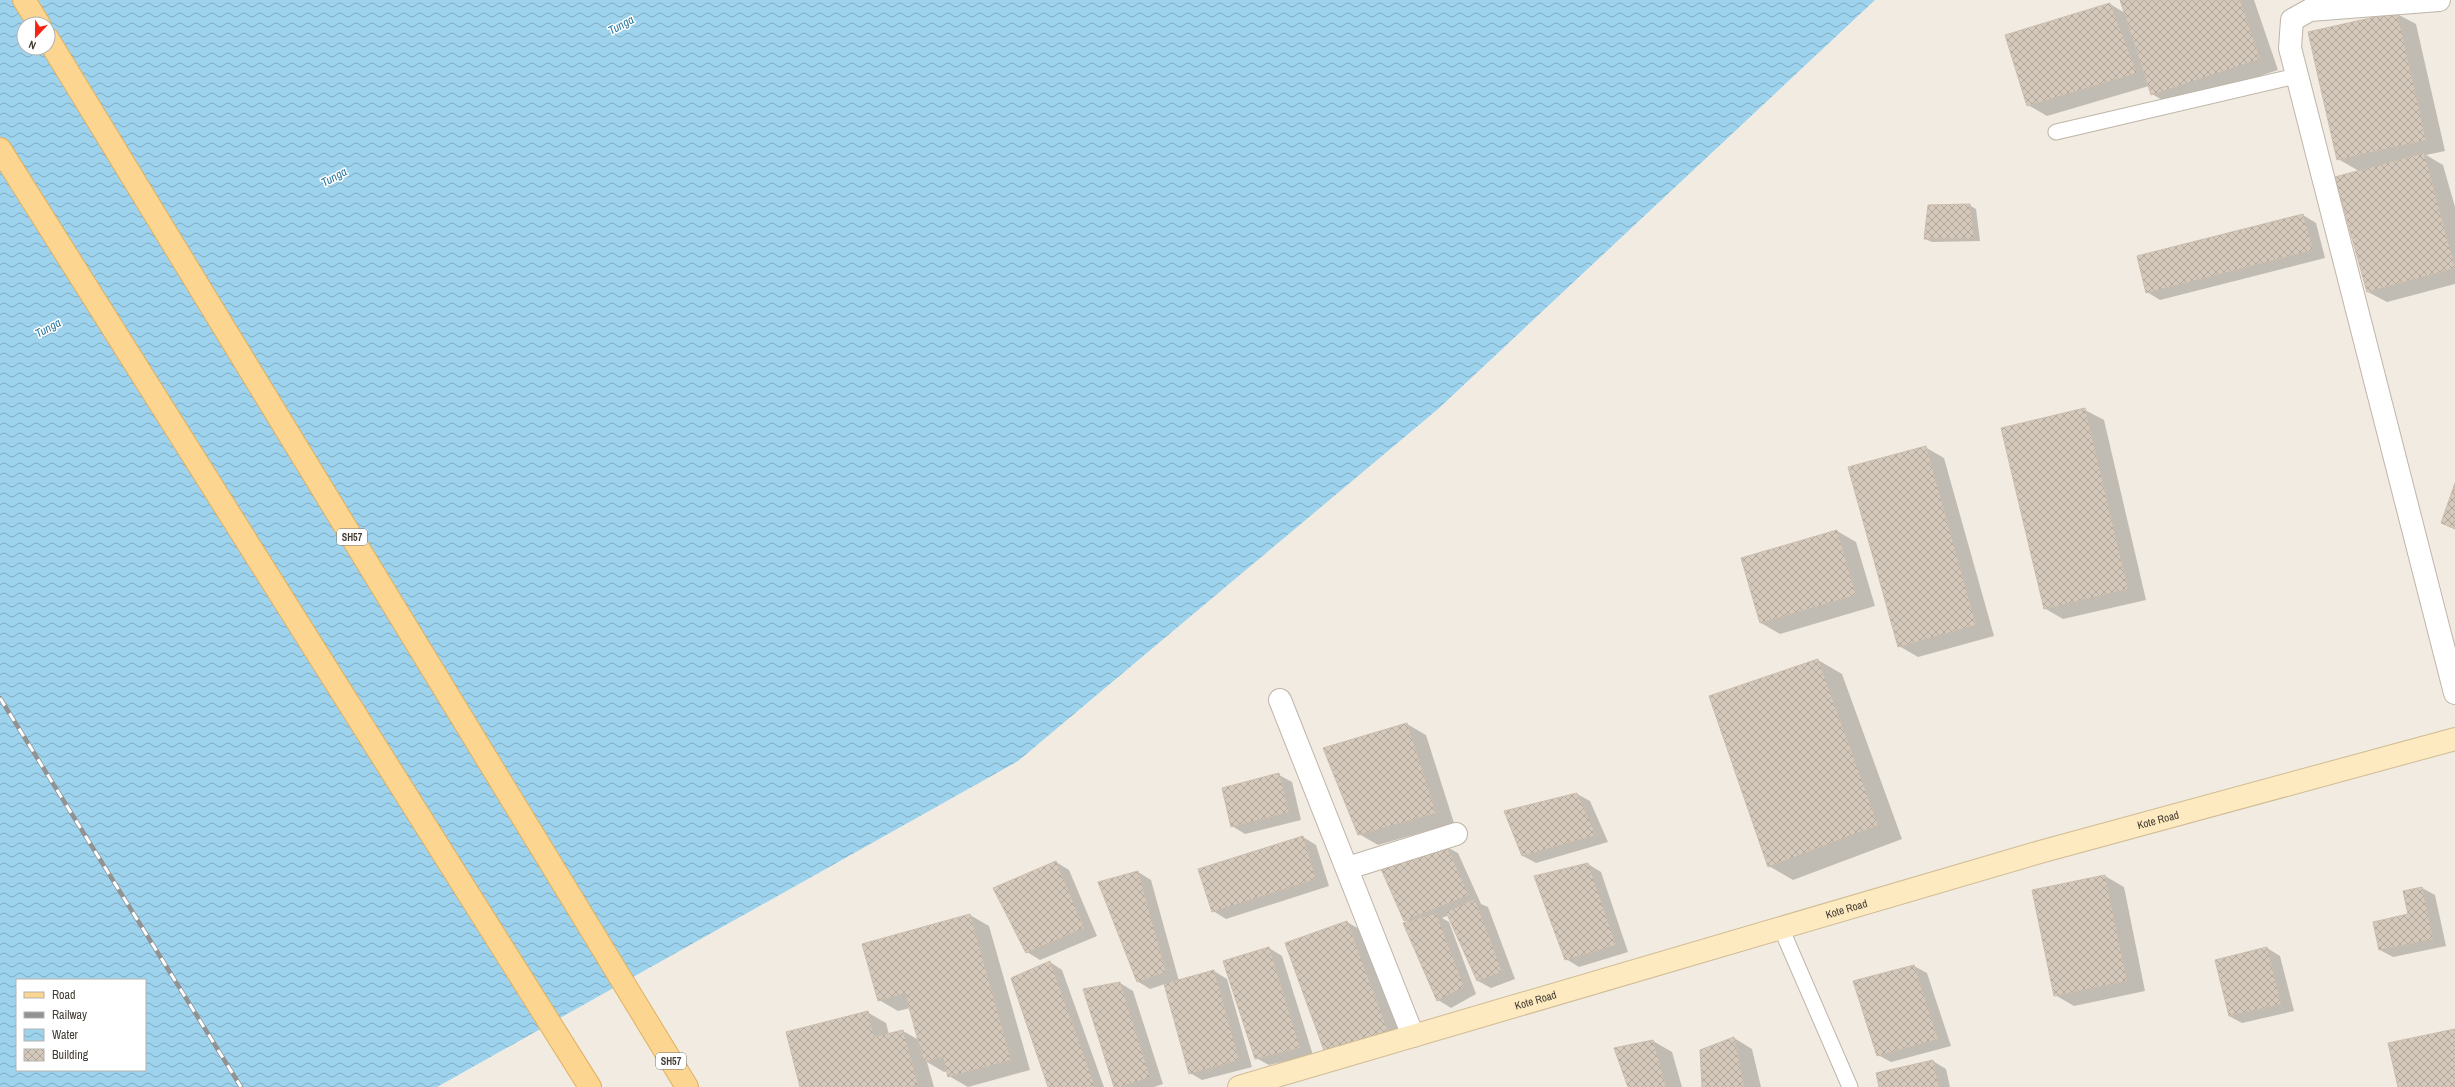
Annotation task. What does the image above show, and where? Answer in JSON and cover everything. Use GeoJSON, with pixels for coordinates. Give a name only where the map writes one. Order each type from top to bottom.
{"type":"FeatureCollection","features":[{"type":"Feature","properties":{"kind":"main road"},"geometry":{"type":"LineString","coordinates":[[24,0],[34,16]]}},
{"type":"Feature","properties":{"kind":"main road","name":"SH57"},"geometry":{"type":"LineString","coordinates":[[56,52],[687,1087]]}},
{"type":"Feature","properties":{"kind":"main road"},"geometry":{"type":"LineString","coordinates":[[0,149],[590,1087]]}},
{"type":"Feature","properties":{"kind":"street"},"geometry":{"type":"LineString","coordinates":[[2439,0],[2310,10],[2292,20],[2290,48],[2455,692]]}},
{"type":"Feature","properties":{"kind":"street"},"geometry":{"type":"LineString","coordinates":[[1280,700],[1348,868],[1413,1036]]}},
{"type":"Feature","properties":{"kind":"street","name":"Kote Road"},"geometry":{"type":"LineString","coordinates":[[1239,1087],[2040,852],[2455,739]]}},
{"type":"Feature","properties":{"kind":"street"},"geometry":{"type":"LineString","coordinates":[[1348,868],[1456,834]]}},
{"type":"Feature","properties":{"kind":"lane"},"geometry":{"type":"LineString","coordinates":[[2056,132],[2296,76]]}},
{"type":"Feature","properties":{"kind":"lane"},"geometry":{"type":"LineString","coordinates":[[1781,928],[1850,1087]]}},
{"type":"Feature","properties":{"kind":"water","name":"Tunga"},"geometry":{"type":"Polygon","coordinates":[[[0,0],[1875,0],[1438,409],[1018,761],[437,1087],[0,1087],[0,0]]]}},
{"type":"Feature","properties":{"kind":"building"},"geometry":{"type":"Polygon","coordinates":[[[2120,0],[2240,0],[2260,59],[2151,95],[2120,0]]]}},
{"type":"Feature","properties":{"kind":"building"},"geometry":{"type":"Polygon","coordinates":[[[2110,3],[2137,73],[2027,106],[2005,35],[2110,3]]]}},
{"type":"Feature","properties":{"kind":"building"},"geometry":{"type":"Polygon","coordinates":[[[2397,12],[2426,140],[2337,160],[2308,32],[2397,12]]]}},
{"type":"Feature","properties":{"kind":"building"},"geometry":{"type":"Polygon","coordinates":[[[2424,153],[2455,268],[2367,292],[2335,177],[2424,153]]]}},
{"type":"Feature","properties":{"kind":"building"},"geometry":{"type":"Polygon","coordinates":[[[1970,204],[1974,238],[1924,239],[1928,205],[1970,204]]]}},
{"type":"Feature","properties":{"kind":"building"},"geometry":{"type":"Polygon","coordinates":[[[2303,214],[2313,250],[2146,293],[2137,256],[2303,214]]]}},
{"type":"Feature","properties":{"kind":"building"},"geometry":{"type":"Polygon","coordinates":[[[2085,408],[2128,589],[2044,609],[2001,428],[2085,408]]]}},
{"type":"Feature","properties":{"kind":"building"},"geometry":{"type":"Polygon","coordinates":[[[1926,446],[1976,625],[1898,647],[1848,467],[1926,446]]]}},
{"type":"Feature","properties":{"kind":"building"},"geometry":{"type":"Polygon","coordinates":[[[2455,483],[2455,529],[2441,523],[2455,483]]]}},
{"type":"Feature","properties":{"kind":"building"},"geometry":{"type":"Polygon","coordinates":[[[1837,530],[1856,595],[1760,623],[1741,558],[1837,530]]]}},
{"type":"Feature","properties":{"kind":"building"},"geometry":{"type":"Polygon","coordinates":[[[1818,659],[1878,825],[1768,867],[1709,696],[1818,659]]]}},
{"type":"Feature","properties":{"kind":"building"},"geometry":{"type":"Polygon","coordinates":[[[1407,723],[1436,813],[1358,835],[1323,748],[1407,723]]]}},
{"type":"Feature","properties":{"kind":"building"},"geometry":{"type":"Polygon","coordinates":[[[1279,773],[1289,812],[1231,827],[1222,788],[1279,773]]]}},
{"type":"Feature","properties":{"kind":"building"},"geometry":{"type":"Polygon","coordinates":[[[1577,793],[1596,835],[1522,856],[1504,811],[1577,793]]]}},
{"type":"Feature","properties":{"kind":"building"},"geometry":{"type":"Polygon","coordinates":[[[1303,836],[1316,879],[1212,912],[1198,869],[1303,836]]]}},
{"type":"Feature","properties":{"kind":"building"},"geometry":{"type":"Polygon","coordinates":[[[1446,845],[1469,895],[1404,921],[1378,862],[1446,845]]]}},
{"type":"Feature","properties":{"kind":"building"},"geometry":{"type":"Polygon","coordinates":[[[1056,861],[1084,928],[1026,953],[993,888],[1056,861]]]}},
{"type":"Feature","properties":{"kind":"building"},"geometry":{"type":"Polygon","coordinates":[[[1588,863],[1616,945],[1565,960],[1534,876],[1588,863]]]}},
{"type":"Feature","properties":{"kind":"building"},"geometry":{"type":"Polygon","coordinates":[[[1138,871],[1166,972],[1137,982],[1098,882],[1138,871]]]}},
{"type":"Feature","properties":{"kind":"building"},"geometry":{"type":"Polygon","coordinates":[[[2105,875],[2127,981],[2054,996],[2032,890],[2105,875]]]}},
{"type":"Feature","properties":{"kind":"building"},"geometry":{"type":"Polygon","coordinates":[[[2422,887],[2433,939],[2379,950],[2373,922],[2408,914],[2403,891],[2422,887]]]}},
{"type":"Feature","properties":{"kind":"building"},"geometry":{"type":"Polygon","coordinates":[[[1475,899],[1502,972],[1477,981],[1446,912],[1475,899]]]}},
{"type":"Feature","properties":{"kind":"building"},"geometry":{"type":"Polygon","coordinates":[[[1436,913],[1464,987],[1437,1001],[1403,923],[1436,913]]]}},
{"type":"Feature","properties":{"kind":"building"},"geometry":{"type":"Polygon","coordinates":[[[970,914],[1011,1060],[948,1077],[943,1057],[924,1062],[905,993],[878,1001],[862,944],[970,914]]]}},
{"type":"Feature","properties":{"kind":"building"},"geometry":{"type":"Polygon","coordinates":[[[1347,921],[1389,1034],[1326,1056],[1285,943],[1347,921]]]}},
{"type":"Feature","properties":{"kind":"building"},"geometry":{"type":"Polygon","coordinates":[[[1269,947],[1300,1048],[1255,1059],[1223,961],[1269,947]]]}},
{"type":"Feature","properties":{"kind":"building"},"geometry":{"type":"Polygon","coordinates":[[[2267,947],[2281,1004],[2229,1016],[2215,960],[2267,947]]]}},
{"type":"Feature","properties":{"kind":"building"},"geometry":{"type":"Polygon","coordinates":[[[1050,961],[1095,1087],[1048,1087],[1011,978],[1050,961]]]}},
{"type":"Feature","properties":{"kind":"building"},"geometry":{"type":"Polygon","coordinates":[[[1914,965],[1938,1039],[1877,1056],[1853,981],[1914,965]]]}},
{"type":"Feature","properties":{"kind":"building"},"geometry":{"type":"Polygon","coordinates":[[[1214,970],[1239,1060],[1189,1074],[1164,984],[1214,970]]]}},
{"type":"Feature","properties":{"kind":"building"},"geometry":{"type":"Polygon","coordinates":[[[1120,982],[1150,1077],[1121,1087],[1114,1087],[1083,989],[1120,982]]]}},
{"type":"Feature","properties":{"kind":"building"},"geometry":{"type":"Polygon","coordinates":[[[868,1011],[874,1037],[903,1030],[918,1085],[910,1087],[800,1087],[786,1032],[868,1011]]]}},
{"type":"Feature","properties":{"kind":"building"},"geometry":{"type":"Polygon","coordinates":[[[2455,1029],[2455,1087],[2398,1087],[2388,1043],[2455,1029]]]}},
{"type":"Feature","properties":{"kind":"building"},"geometry":{"type":"Polygon","coordinates":[[[1734,1037],[1744,1087],[1702,1087],[1700,1050],[1734,1037]]]}},
{"type":"Feature","properties":{"kind":"building"},"geometry":{"type":"Polygon","coordinates":[[[1653,1040],[1666,1087],[1628,1087],[1614,1048],[1653,1040]]]}},
{"type":"Feature","properties":{"kind":"building"},"geometry":{"type":"Polygon","coordinates":[[[1933,1060],[1939,1087],[1879,1087],[1876,1073],[1933,1060]]]}},
{"type":"Feature","properties":{"kind":"railway"},"geometry":{"type":"LineString","coordinates":[[0,698],[241,1087]]}}]}
